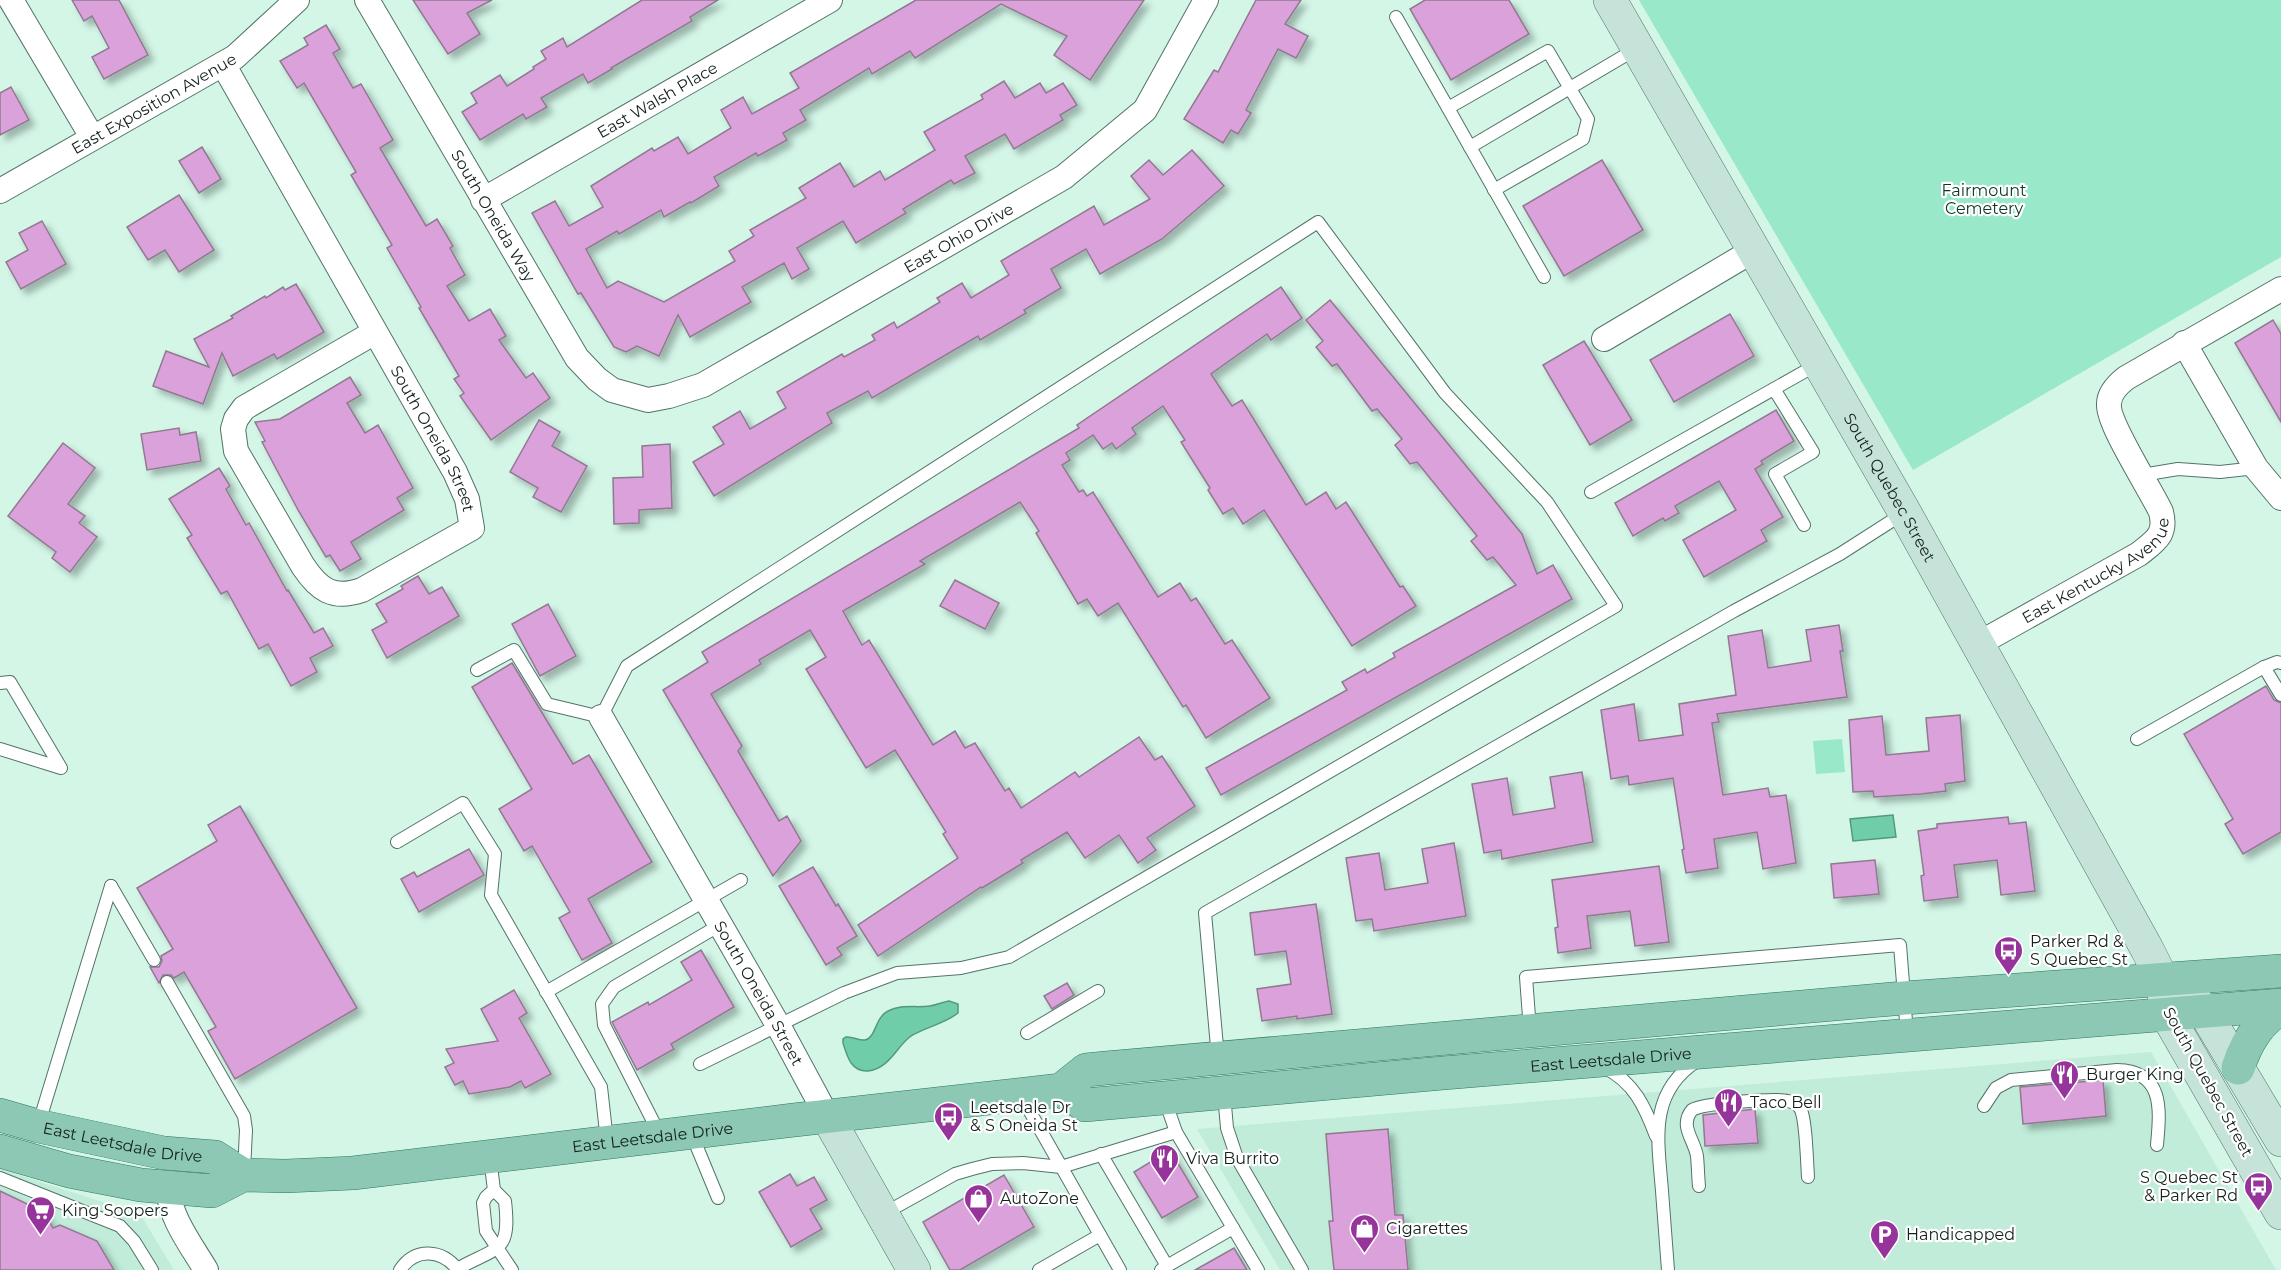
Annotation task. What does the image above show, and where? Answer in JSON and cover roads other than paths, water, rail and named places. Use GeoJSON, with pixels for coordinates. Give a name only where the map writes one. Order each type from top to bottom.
{"type":"FeatureCollection","features":[{"type":"Feature","properties":{"kind":"main road","name":"South Quebec Street"},"geometry":{"type":"LineString","coordinates":[[1610,0],[1978,644],[2162,979],[2167,1015],[2281,1213]]}},
{"type":"Feature","properties":{"kind":"main road"},"geometry":{"type":"LineString","coordinates":[[1061,1090],[1086,1070],[1904,998],[2281,971]]}},
{"type":"Feature","properties":{"kind":"main road","name":"South Quebec Street"},"geometry":{"type":"LineString","coordinates":[[2162,979],[2198,1004],[2204,1011],[2281,1140]]}},
{"type":"Feature","properties":{"kind":"main road"},"geometry":{"type":"LineString","coordinates":[[2238,1068],[2252,1036],[2269,1016],[2281,1007]]}},
{"type":"Feature","properties":{"kind":"main road","name":"East Leetsdale Drive"},"geometry":{"type":"LineString","coordinates":[[0,1151],[69,1171],[141,1185],[212,1191],[243,1175],[346,1174],[1061,1090],[1085,1105],[2204,1011],[2281,1007]]}},
{"type":"Feature","properties":{"kind":"main road","name":"East Leetsdale Drive"},"geometry":{"type":"LineString","coordinates":[[0,1115],[38,1126],[164,1153],[215,1157],[243,1175]]}},
{"type":"Feature","properties":{"kind":"main road","name":"South Oneida Street"},"geometry":{"type":"LineString","coordinates":[[827,1116],[914,1270]]}},
{"type":"Feature","properties":{"kind":"street"},"geometry":{"type":"LineString","coordinates":[[11,0],[92,137]]}},
{"type":"Feature","properties":{"kind":"street","name":"East Exposition Avenue"},"geometry":{"type":"LineString","coordinates":[[0,191],[235,57],[297,0]]}},
{"type":"Feature","properties":{"kind":"street","name":"South Oneida Way"},"geometry":{"type":"LineString","coordinates":[[367,0],[577,358],[597,380],[612,390],[648,400]]}},
{"type":"Feature","properties":{"kind":"street","name":"East Walsh Place"},"geometry":{"type":"LineString","coordinates":[[483,200],[830,0]]}},
{"type":"Feature","properties":{"kind":"street","name":"East Ohio Drive"},"geometry":{"type":"LineString","coordinates":[[648,400],[703,385],[1064,177],[1145,110],[1204,1]]}},
{"type":"Feature","properties":{"kind":"street","name":"South Oneida Street"},"geometry":{"type":"LineString","coordinates":[[223,64],[455,472],[467,499],[472,528],[362,590],[349,595],[334,594],[312,580],[303,566],[236,451],[232,429],[244,408],[375,332]]}},
{"type":"Feature","properties":{"kind":"street"},"geometry":{"type":"LineString","coordinates":[[1604,339],[1754,250]]}},
{"type":"Feature","properties":{"kind":"street","name":"East Kentucky Avenue"},"geometry":{"type":"LineString","coordinates":[[1978,644],[2139,554],[2156,539],[2162,531],[2163,522],[2155,500],[2113,423],[2109,404],[2116,385],[2184,343],[2281,289]]}},
{"type":"Feature","properties":{"kind":"street"},"geometry":{"type":"LineString","coordinates":[[2184,343],[2256,468],[2281,498]]}},
{"type":"Feature","properties":{"kind":"street","name":"South Oneida Street"},"geometry":{"type":"LineString","coordinates":[[600,717],[779,1027],[827,1116]]}},
{"type":"Feature","properties":{"kind":"street"},"geometry":{"type":"LineString","coordinates":[[169,1188],[168,1198],[206,1270]]}},
{"type":"Feature","properties":{"kind":"lane"},"geometry":{"type":"LineString","coordinates":[[1396,17],[1544,277]]}},
{"type":"Feature","properties":{"kind":"lane"},"geometry":{"type":"LineString","coordinates":[[1470,147],[1637,48]]}},
{"type":"Feature","properties":{"kind":"lane"},"geometry":{"type":"LineString","coordinates":[[1448,108],[1548,51],[1588,119],[1583,139],[1494,190]]}},
{"type":"Feature","properties":{"kind":"lane"},"geometry":{"type":"LineString","coordinates":[[477,670],[514,650],[547,704],[600,717],[627,666],[1318,222],[1445,393],[1547,502],[1616,606],[1009,957],[961,968],[897,973],[844,993],[700,1064]]}},
{"type":"Feature","properties":{"kind":"lane"},"geometry":{"type":"LineString","coordinates":[[1591,492],[1819,364]]}},
{"type":"Feature","properties":{"kind":"lane"},"geometry":{"type":"LineString","coordinates":[[1774,389],[1813,452],[1775,474],[1804,525]]}},
{"type":"Feature","properties":{"kind":"lane"},"geometry":{"type":"LineString","coordinates":[[2142,475],[2178,469],[2220,472],[2256,468]]}},
{"type":"Feature","properties":{"kind":"lane"},"geometry":{"type":"LineString","coordinates":[[1218,1058],[1204,913],[1734,611],[1840,554],[1905,513]]}},
{"type":"Feature","properties":{"kind":"lane"},"geometry":{"type":"LineString","coordinates":[[2137,739],[2264,666],[2281,663]]}},
{"type":"Feature","properties":{"kind":"lane"},"geometry":{"type":"LineString","coordinates":[[2264,666],[2281,695]]}},
{"type":"Feature","properties":{"kind":"lane"},"geometry":{"type":"LineString","coordinates":[[0,683],[10,682],[61,768],[0,749]]}},
{"type":"Feature","properties":{"kind":"lane"},"geometry":{"type":"LineString","coordinates":[[397,842],[463,803],[495,854],[491,895],[601,1087],[607,1142]]}},
{"type":"Feature","properties":{"kind":"lane"},"geometry":{"type":"LineString","coordinates":[[546,992],[741,880]]}},
{"type":"Feature","properties":{"kind":"lane"},"geometry":{"type":"LineString","coordinates":[[38,1126],[111,886],[154,960]]}},
{"type":"Feature","properties":{"kind":"lane"},"geometry":{"type":"LineString","coordinates":[[718,1198],[604,1025],[602,1004],[614,987],[720,925]]}},
{"type":"Feature","properties":{"kind":"lane"},"geometry":{"type":"LineString","coordinates":[[1530,1030],[1526,977],[1900,945],[1907,1036]]}},
{"type":"Feature","properties":{"kind":"lane"},"geometry":{"type":"LineString","coordinates":[[167,982],[244,1116],[246,1130],[243,1175]]}},
{"type":"Feature","properties":{"kind":"lane"},"geometry":{"type":"LineString","coordinates":[[1027,1033],[1098,991]]}},
{"type":"Feature","properties":{"kind":"lane"},"geometry":{"type":"LineString","coordinates":[[1668,1270],[1657,1137],[1664,1100],[1676,1077],[1696,1061],[1723,1051]]}},
{"type":"Feature","properties":{"kind":"lane"},"geometry":{"type":"LineString","coordinates":[[1586,1062],[1613,1073],[1631,1088],[1645,1108],[1657,1137]]}},
{"type":"Feature","properties":{"kind":"lane"},"geometry":{"type":"LineString","coordinates":[[1984,1106],[1996,1088],[2011,1080],[2129,1071],[2145,1079],[2158,1097],[2160,1110],[2157,1145]]}},
{"type":"Feature","properties":{"kind":"lane"},"geometry":{"type":"LineString","coordinates":[[1223,1093],[1227,1128],[1237,1158],[1302,1270]]}},
{"type":"Feature","properties":{"kind":"lane"},"geometry":{"type":"LineString","coordinates":[[1020,1095],[1120,1270]]}},
{"type":"Feature","properties":{"kind":"lane"},"geometry":{"type":"LineString","coordinates":[[1165,1099],[1176,1132],[1258,1270]]}},
{"type":"Feature","properties":{"kind":"lane"},"geometry":{"type":"LineString","coordinates":[[1699,1186],[1696,1152],[1688,1134],[1686,1120],[1692,1110],[1706,1105],[1772,1100],[1787,1100],[1796,1104],[1803,1116],[1808,1177]]}},
{"type":"Feature","properties":{"kind":"lane"},"geometry":{"type":"LineString","coordinates":[[882,1215],[955,1174],[972,1169],[992,1164],[1023,1163],[1061,1167],[1176,1132]]}},
{"type":"Feature","properties":{"kind":"lane"},"geometry":{"type":"LineString","coordinates":[[1101,1154],[1164,1268],[1233,1228]]}},
{"type":"Feature","properties":{"kind":"lane"},"geometry":{"type":"LineString","coordinates":[[400,1270],[410,1258],[429,1253],[443,1256],[458,1270],[500,1248],[507,1231],[507,1217],[505,1201],[494,1190],[490,1156]]}},
{"type":"Feature","properties":{"kind":"lane"},"geometry":{"type":"LineString","coordinates":[[0,1178],[120,1226],[134,1241],[152,1270]]}},
{"type":"Feature","properties":{"kind":"lane"},"geometry":{"type":"LineString","coordinates":[[494,1190],[484,1200],[488,1235],[500,1248],[512,1270]]}},
{"type":"Feature","properties":{"kind":"lane"},"geometry":{"type":"LineString","coordinates":[[1039,1270],[1100,1235]]}},
{"type":"Feature","properties":{"kind":"place","name":"Parker Rd & S Quebec St"},"geometry":{"type":"Point","coordinates":[2009,976]}},
{"type":"Feature","properties":{"kind":"place","name":"Burger King"},"geometry":{"type":"Point","coordinates":[2065,1100]}},
{"type":"Feature","properties":{"kind":"place","name":"Taco Bell"},"geometry":{"type":"Point","coordinates":[1729,1128]}},
{"type":"Feature","properties":{"kind":"place","name":"Leetsdale Dr & S Oneida St"},"geometry":{"type":"Point","coordinates":[949,1142]}},
{"type":"Feature","properties":{"kind":"place","name":"Viva Burrito"},"geometry":{"type":"Point","coordinates":[1165,1184]}},
{"type":"Feature","properties":{"kind":"place","name":"S Quebec St & Parker Rd"},"geometry":{"type":"Point","coordinates":[2259,1212]}},
{"type":"Feature","properties":{"kind":"place","name":"AutoZone"},"geometry":{"type":"Point","coordinates":[979,1224]}},
{"type":"Feature","properties":{"kind":"place","name":"King Soopers"},"geometry":{"type":"Point","coordinates":[41,1236]}},
{"type":"Feature","properties":{"kind":"place","name":"Cigarettes"},"geometry":{"type":"Point","coordinates":[1365,1254]}},
{"type":"Feature","properties":{"kind":"place","name":"Handicapped"},"geometry":{"type":"Point","coordinates":[1885,1260]}},
{"type":"Feature","properties":{"kind":"park label","name":"Fairmount Cemetery"},"geometry":{"type":"Point","coordinates":[1984,199]}}]}
